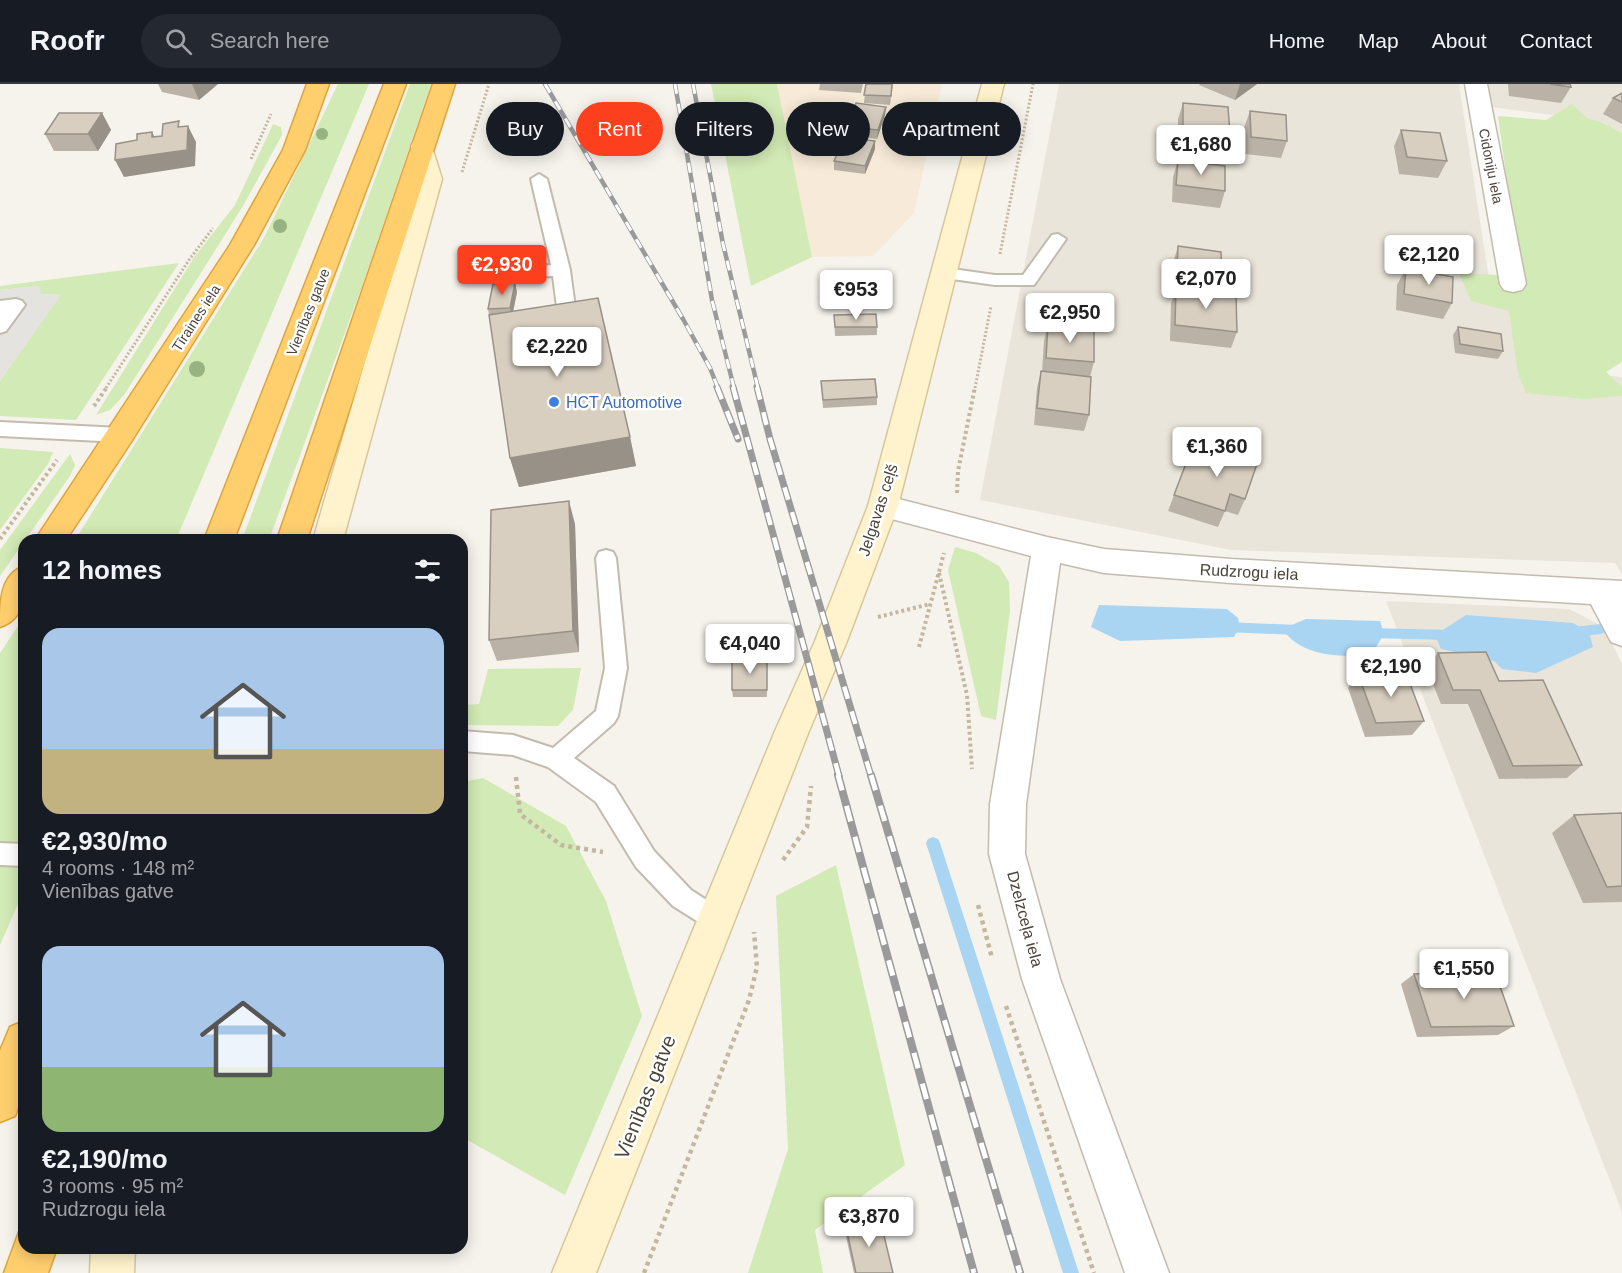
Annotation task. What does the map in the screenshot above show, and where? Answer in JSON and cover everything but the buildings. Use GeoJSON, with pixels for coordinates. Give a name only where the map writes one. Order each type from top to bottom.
{"type":"FeatureCollection","features":[{"type":"Feature","properties":{"kind":"highway","name":"Tīraines iela"},"geometry":{"type":"LineString","coordinates":[[54,534],[121,435],[242,245],[294,150],[318,84]]}},
{"type":"Feature","properties":{"kind":"highway","name":"Vienības gatve"},"geometry":{"type":"LineString","coordinates":[[221,534],[395,84]]}},
{"type":"Feature","properties":{"kind":"highway"},"geometry":{"type":"LineString","coordinates":[[294,534],[444,84]]}},
{"type":"Feature","properties":{"kind":"highway"},"geometry":{"type":"LineString","coordinates":[[0,614],[18,587]]}},
{"type":"Feature","properties":{"kind":"highway"},"geometry":{"type":"LineString","coordinates":[[0,1101],[18,1056]]}},
{"type":"Feature","properties":{"kind":"highway"},"geometry":{"type":"LineString","coordinates":[[26,1273],[33,1254]]}},
{"type":"Feature","properties":{"kind":"main road","name":"Jelgavas ceļš"},"geometry":{"type":"LineString","coordinates":[[716,921],[883,506],[993,84]]}},
{"type":"Feature","properties":{"kind":"main road"},"geometry":{"type":"LineString","coordinates":[[330,534],[430,179],[422,146]]}},
{"type":"Feature","properties":{"kind":"main road","name":"Vienības gatve"},"geometry":{"type":"LineString","coordinates":[[574,1273],[716,921]]}},
{"type":"Feature","properties":{"kind":"main road"},"geometry":{"type":"LineString","coordinates":[[112,1273],[113,1254]]}},
{"type":"Feature","properties":{"kind":"street","name":"Cidoniju iela"},"geometry":{"type":"LineString","coordinates":[[1476,84],[1513,284]]}},
{"type":"Feature","properties":{"kind":"street","name":"Rudzrogu iela"},"geometry":{"type":"LineString","coordinates":[[883,506],[1047,549],[1104,561],[1175,568],[1612,593]]}},
{"type":"Feature","properties":{"kind":"street","name":"Dzelzceļa iela"},"geometry":{"type":"LineString","coordinates":[[1047,549],[1008,804],[1007,854],[1041,979],[1147,1273]]}},
{"type":"Feature","properties":{"kind":"street"},"geometry":{"type":"LineString","coordinates":[[1612,593],[1622,633]]}},
{"type":"Feature","properties":{"kind":"lane"},"geometry":{"type":"LineString","coordinates":[[539,179],[561,270],[567,323]]}},
{"type":"Feature","properties":{"kind":"lane"},"geometry":{"type":"LineString","coordinates":[[945,273],[1028,282],[1058,239]]}},
{"type":"Feature","properties":{"kind":"lane"},"geometry":{"type":"LineString","coordinates":[[483,275],[561,270]]}},
{"type":"Feature","properties":{"kind":"lane"},"geometry":{"type":"LineString","coordinates":[[0,307],[16,305],[0,327]]}},
{"type":"Feature","properties":{"kind":"lane"},"geometry":{"type":"LineString","coordinates":[[0,429],[121,435]]}},
{"type":"Feature","properties":{"kind":"lane"},"geometry":{"type":"LineString","coordinates":[[556,759],[606,716],[616,668],[606,558]]}},
{"type":"Feature","properties":{"kind":"lane"},"geometry":{"type":"LineString","coordinates":[[468,741],[513,745],[556,759],[605,795],[645,859],[682,898],[716,921]]}},
{"type":"Feature","properties":{"kind":"lane"},"geometry":{"type":"LineString","coordinates":[[0,854],[18,855]]}},
{"type":"Feature","properties":{"kind":"path"},"geometry":{"type":"LineString","coordinates":[[250,161],[273,110]]}},
{"type":"Feature","properties":{"kind":"path"},"geometry":{"type":"LineString","coordinates":[[0,539],[76,433],[189,260],[218,222]]}},
{"type":"Feature","properties":{"kind":"path"},"geometry":{"type":"LineString","coordinates":[[919,647],[939,573]]}},
{"type":"Feature","properties":{"kind":"path"},"geometry":{"type":"LineString","coordinates":[[835,630],[869,632],[877,617],[930,604]]}},
{"type":"Feature","properties":{"kind":"path"},"geometry":{"type":"LineString","coordinates":[[513,745],[520,813],[561,845],[645,859]]}},
{"type":"Feature","properties":{"kind":"path"},"geometry":{"type":"LineString","coordinates":[[644,1273],[749,1000]]}},
{"type":"Feature","properties":{"kind":"shaded area"},"geometry":{"type":"Polygon","coordinates":[[[777,84],[942,84],[938,102],[882,102],[882,156],[926,156],[914,213],[873,256],[812,257],[792,156],[870,156],[870,102],[786,102],[786,128],[777,84]]]}},
{"type":"Feature","properties":{"kind":"shaded area"},"geometry":{"type":"Polygon","coordinates":[[[1059,84],[1459,84],[1490,286],[1531,291],[1544,369],[1622,377],[1622,574],[1615,563],[1231,550],[980,500],[1059,84]]]}},
{"type":"Feature","properties":{"kind":"shaded area"},"geometry":{"type":"Polygon","coordinates":[[[1489,84],[1622,84],[1622,133],[1599,121],[1491,107],[1489,84]]]}},
{"type":"Feature","properties":{"kind":"shaded area"},"geometry":{"type":"Polygon","coordinates":[[[39,286],[41,294],[61,295],[0,381],[0,290],[39,286]]]}},
{"type":"Feature","properties":{"kind":"shaded area"},"geometry":{"type":"Polygon","coordinates":[[[1386,601],[1569,609],[1604,627],[1622,664],[1622,1212],[1386,601]]]}},
{"type":"Feature","properties":{"kind":"green space"},"geometry":{"type":"Polygon","coordinates":[[[338,84],[369,84],[179,534],[79,534],[265,236],[338,84]]]}},
{"type":"Feature","properties":{"kind":"green space"},"geometry":{"type":"Polygon","coordinates":[[[410,84],[431,84],[361,289],[271,534],[244,534],[410,84]]]}},
{"type":"Feature","properties":{"kind":"green space"},"geometry":{"type":"Polygon","coordinates":[[[711,84],[777,84],[786,128],[786,156],[792,156],[812,257],[751,286],[725,156],[774,156],[774,102],[715,102],[711,84]]]}},
{"type":"Feature","properties":{"kind":"green space"},"geometry":{"type":"Polygon","coordinates":[[[1572,104],[1588,119],[1599,121],[1622,133],[1622,362],[1606,372],[1622,387],[1622,396],[1584,399],[1526,393],[1518,374],[1509,311],[1471,301],[1459,273],[1520,276],[1498,116],[1546,120],[1572,104]]]}},
{"type":"Feature","properties":{"kind":"green space"},"geometry":{"type":"Polygon","coordinates":[[[273,124],[281,127],[282,135],[243,206],[124,395],[110,410],[96,415],[195,256],[235,205],[273,124]]]}},
{"type":"Feature","properties":{"kind":"green space"},"geometry":{"type":"Polygon","coordinates":[[[179,263],[76,420],[0,416],[0,381],[60,295],[40,294],[39,286],[0,290],[0,286],[179,263]]]}},
{"type":"Feature","properties":{"kind":"green space"},"geometry":{"type":"Polygon","coordinates":[[[0,448],[53,452],[48,464],[0,530],[0,448]]]}},
{"type":"Feature","properties":{"kind":"green space"},"geometry":{"type":"Polygon","coordinates":[[[70,454],[75,465],[70,476],[29,534],[18,534],[18,550],[0,576],[0,550],[70,454]]]}},
{"type":"Feature","properties":{"kind":"green space"},"geometry":{"type":"Polygon","coordinates":[[[955,547],[976,553],[999,566],[1009,582],[1010,611],[996,720],[981,716],[948,570],[955,547]]]}},
{"type":"Feature","properties":{"kind":"green space"},"geometry":{"type":"Polygon","coordinates":[[[18,626],[18,904],[0,945],[0,653],[18,626]]]}},
{"type":"Feature","properties":{"kind":"green space"},"geometry":{"type":"Polygon","coordinates":[[[581,668],[573,710],[558,726],[468,725],[468,705],[479,704],[488,669],[581,668]]]}},
{"type":"Feature","properties":{"kind":"green space"},"geometry":{"type":"Polygon","coordinates":[[[483,778],[566,826],[606,901],[642,1016],[565,1195],[468,1140],[468,781],[483,778]]]}},
{"type":"Feature","properties":{"kind":"green space"},"geometry":{"type":"Polygon","coordinates":[[[836,865],[905,1165],[815,1230],[823,1273],[748,1273],[788,1149],[776,896],[836,865]]]}},
{"type":"Feature","properties":{"kind":"water"},"geometry":{"type":"Polygon","coordinates":[[[1099,605],[1227,609],[1238,618],[1240,627],[1234,637],[1120,641],[1091,627],[1099,605]]]}},
{"type":"Feature","properties":{"kind":"water"},"geometry":{"type":"Polygon","coordinates":[[[1466,615],[1573,623],[1589,632],[1593,647],[1536,673],[1502,669],[1494,661],[1441,649],[1435,635],[1466,615]]]}},
{"type":"Feature","properties":{"kind":"water"},"geometry":{"type":"Polygon","coordinates":[[[1306,619],[1380,621],[1384,634],[1370,657],[1322,653],[1300,645],[1282,629],[1306,619]]]}},
{"type":"Feature","properties":{"kind":"waterway"},"geometry":{"type":"LineString","coordinates":[[1225,627],[1298,630]]}},
{"type":"Feature","properties":{"kind":"waterway"},"geometry":{"type":"LineString","coordinates":[[1573,632],[1601,629]]}},
{"type":"Feature","properties":{"kind":"waterway"},"geometry":{"type":"LineString","coordinates":[[1369,633],[1451,635]]}},
{"type":"Feature","properties":{"kind":"waterway"},"geometry":{"type":"LineString","coordinates":[[933,843],[1071,1273]]}},
{"type":"Feature","properties":{"kind":"railway"},"geometry":{"type":"LineString","coordinates":[[545,84],[683,319],[710,368],[718,388]]}},
{"type":"Feature","properties":{"kind":"railway"},"geometry":{"type":"LineString","coordinates":[[675,84],[712,300],[734,388]]}},
{"type":"Feature","properties":{"kind":"railway"},"geometry":{"type":"LineString","coordinates":[[693,84],[723,244],[758,388]]}},
{"type":"Feature","properties":{"kind":"railway"},"geometry":{"type":"LineString","coordinates":[[717,387],[738,439]]}},
{"type":"Feature","properties":{"kind":"railway"},"geometry":{"type":"LineString","coordinates":[[733,387],[839,776]]}},
{"type":"Feature","properties":{"kind":"railway"},"geometry":{"type":"LineString","coordinates":[[757,387],[770,439],[871,776]]}},
{"type":"Feature","properties":{"kind":"railway"},"geometry":{"type":"LineString","coordinates":[[838,775],[974,1273]]}},
{"type":"Feature","properties":{"kind":"railway"},"geometry":{"type":"LineString","coordinates":[[871,775],[1020,1273]]}},
{"type":"Feature","properties":{"kind":"place","name":"HCT Automotive"},"geometry":{"type":"Point","coordinates":[554,402]}}]}
